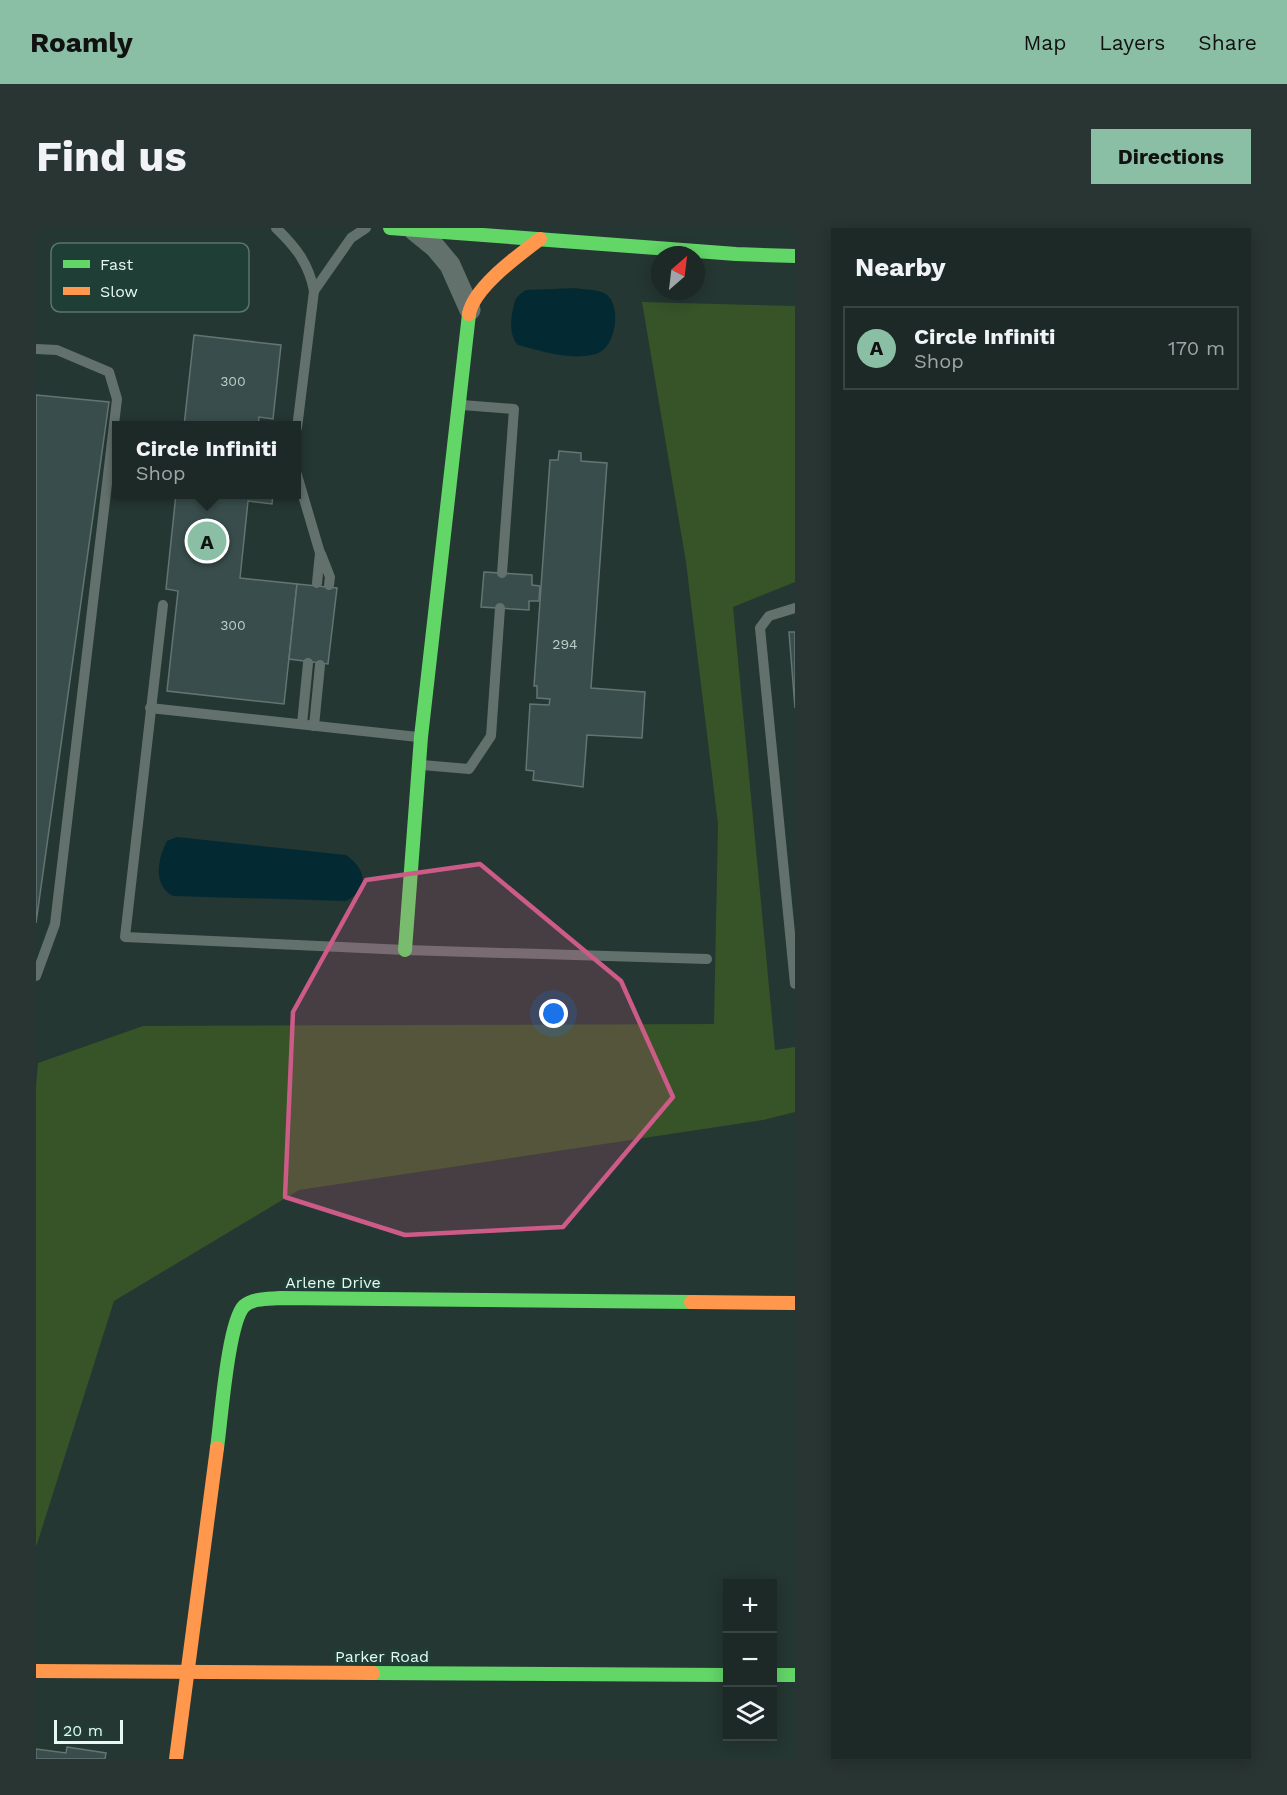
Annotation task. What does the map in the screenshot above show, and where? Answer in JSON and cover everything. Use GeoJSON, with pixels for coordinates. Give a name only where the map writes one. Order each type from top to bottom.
{"type":"FeatureCollection","features":[{"type":"Feature","properties":{"kind":"main road"},"geometry":{"type":"LineString","coordinates":[[390,228],[736,254],[795,256]]}},
{"type":"Feature","properties":{"kind":"main road"},"geometry":{"type":"LineString","coordinates":[[405,950],[421,737],[470,310],[478,294],[490,279],[540,239]]}},
{"type":"Feature","properties":{"kind":"main road","name":"Arlene Drive"},"geometry":{"type":"LineString","coordinates":[[176,1759],[232,1337],[238,1313],[242,1307],[254,1299],[280,1298],[795,1303]]}},
{"type":"Feature","properties":{"kind":"main road","name":"Parker Road"},"geometry":{"type":"LineString","coordinates":[[36,1671],[723,1674]]}},
{"type":"Feature","properties":{"kind":"main road"},"geometry":{"type":"LineString","coordinates":[[777,1675],[795,1675]]}},
{"type":"Feature","properties":{"kind":"street"},"geometry":{"type":"LineString","coordinates":[[413,230],[435,247],[450,265],[470,310]]}},
{"type":"Feature","properties":{"kind":"lane"},"geometry":{"type":"LineString","coordinates":[[276,228],[292,243],[304,259],[314,291],[298,421]]}},
{"type":"Feature","properties":{"kind":"lane"},"geometry":{"type":"LineString","coordinates":[[314,291],[351,238],[366,228]]}},
{"type":"Feature","properties":{"kind":"lane"},"geometry":{"type":"LineString","coordinates":[[36,349],[57,350],[109,372],[117,399],[114,421]]}},
{"type":"Feature","properties":{"kind":"lane"},"geometry":{"type":"LineString","coordinates":[[460,405],[514,409],[502,573]]}},
{"type":"Feature","properties":{"kind":"lane"},"geometry":{"type":"LineString","coordinates":[[36,976],[55,924],[112,441]]}},
{"type":"Feature","properties":{"kind":"lane"},"geometry":{"type":"LineString","coordinates":[[301,489],[320,553],[330,577],[329,585]]}},
{"type":"Feature","properties":{"kind":"lane"},"geometry":{"type":"LineString","coordinates":[[317,583],[320,553]]}},
{"type":"Feature","properties":{"kind":"lane"},"geometry":{"type":"LineString","coordinates":[[162,605],[125,937],[405,950],[707,959]]}},
{"type":"Feature","properties":{"kind":"lane"},"geometry":{"type":"LineString","coordinates":[[419,765],[469,769],[491,736],[500,608]]}},
{"type":"Feature","properties":{"kind":"lane"},"geometry":{"type":"LineString","coordinates":[[795,608],[769,616],[760,628],[795,984]]}},
{"type":"Feature","properties":{"kind":"lane"},"geometry":{"type":"LineString","coordinates":[[302,724],[308,663]]}},
{"type":"Feature","properties":{"kind":"lane"},"geometry":{"type":"LineString","coordinates":[[314,726],[320,665]]}},
{"type":"Feature","properties":{"kind":"lane"},"geometry":{"type":"LineString","coordinates":[[150,708],[421,737]]}},
{"type":"Feature","properties":{"kind":"highlighted area"},"geometry":{"type":"Polygon","coordinates":[[[480,864],[621,981],[673,1097],[563,1227],[405,1235],[285,1197],[293,1012],[366,880],[480,864]]]}},
{"type":"Feature","properties":{"kind":"green space"},"geometry":{"type":"Polygon","coordinates":[[[642,302],[795,306],[795,582],[733,607],[775,1050],[795,1047],[795,1112],[763,1120],[299,1190],[114,1301],[36,1547],[36,1087],[38,1063],[143,1026],[714,1024],[718,824],[686,562],[642,302]]]}},
{"type":"Feature","properties":{"kind":"water"},"geometry":{"type":"Polygon","coordinates":[[[576,288],[604,293],[610,298],[615,314],[615,324],[609,343],[603,350],[596,354],[576,356],[518,345],[513,336],[511,324],[518,296],[526,290],[576,288]]]}},
{"type":"Feature","properties":{"kind":"water"},"geometry":{"type":"Polygon","coordinates":[[[177,837],[346,855],[358,866],[362,884],[354,896],[346,901],[173,896],[162,885],[159,863],[167,841],[177,837]]]}},
{"type":"Feature","properties":{"kind":"building"},"geometry":{"type":"Polygon","coordinates":[[[194,335],[281,345],[273,419],[259,417],[259,421],[185,421],[194,335]]]}},
{"type":"Feature","properties":{"kind":"building"},"geometry":{"type":"Polygon","coordinates":[[[36,395],[109,402],[36,923],[36,395]]]}},
{"type":"Feature","properties":{"kind":"building"},"geometry":{"type":"Polygon","coordinates":[[[559,451],[581,453],[581,461],[607,463],[591,688],[645,692],[642,738],[587,735],[583,787],[533,780],[534,771],[526,770],[530,704],[549,705],[550,699],[537,698],[537,686],[534,686],[550,460],[558,460],[559,451]]]}},
{"type":"Feature","properties":{"kind":"building"},"geometry":{"type":"Polygon","coordinates":[[[175,499],[272,499],[272,504],[248,501],[240,578],[297,584],[284,704],[167,691],[178,591],[166,589],[175,499]]]}},
{"type":"Feature","properties":{"kind":"building"},"geometry":{"type":"Polygon","coordinates":[[[484,572],[532,575],[532,585],[540,586],[539,601],[529,601],[529,610],[481,607],[484,572]]]}},
{"type":"Feature","properties":{"kind":"building"},"geometry":{"type":"Polygon","coordinates":[[[297,584],[337,588],[328,664],[289,659],[297,584]]]}},
{"type":"Feature","properties":{"kind":"building"},"geometry":{"type":"Polygon","coordinates":[[[789,632],[795,632],[795,708],[789,632]]]}},
{"type":"Feature","properties":{"kind":"building"},"geometry":{"type":"Polygon","coordinates":[[[67,1747],[106,1753],[105,1759],[36,1759],[36,1749],[66,1753],[67,1747]]]}},
{"type":"Feature","properties":{"kind":"traffic: fast"},"geometry":{"type":"LineString","coordinates":[[390,228],[736,254],[795,256]]}},
{"type":"Feature","properties":{"kind":"traffic: fast"},"geometry":{"type":"LineString","coordinates":[[405,950],[421,737],[469,314]]}},
{"type":"Feature","properties":{"kind":"traffic: fast"},"geometry":{"type":"LineString","coordinates":[[217,1448],[229,1351],[238,1316],[244,1306],[261,1299],[691,1302]]}},
{"type":"Feature","properties":{"kind":"traffic: fast"},"geometry":{"type":"LineString","coordinates":[[373,1673],[723,1675]]}},
{"type":"Feature","properties":{"kind":"traffic: fast"},"geometry":{"type":"LineString","coordinates":[[777,1675],[795,1675]]}},
{"type":"Feature","properties":{"kind":"traffic: slow"},"geometry":{"type":"LineString","coordinates":[[469,314],[479,293],[488,283],[540,239]]}},
{"type":"Feature","properties":{"kind":"traffic: slow"},"geometry":{"type":"LineString","coordinates":[[691,1302],[795,1303]]}},
{"type":"Feature","properties":{"kind":"traffic: slow"},"geometry":{"type":"LineString","coordinates":[[176,1759],[217,1448]]}},
{"type":"Feature","properties":{"kind":"traffic: slow"},"geometry":{"type":"LineString","coordinates":[[36,1671],[373,1673]]}},
{"type":"Feature","properties":{"kind":"place","name":"Circle Infiniti"},"geometry":{"type":"Point","coordinates":[207,541]}}]}
